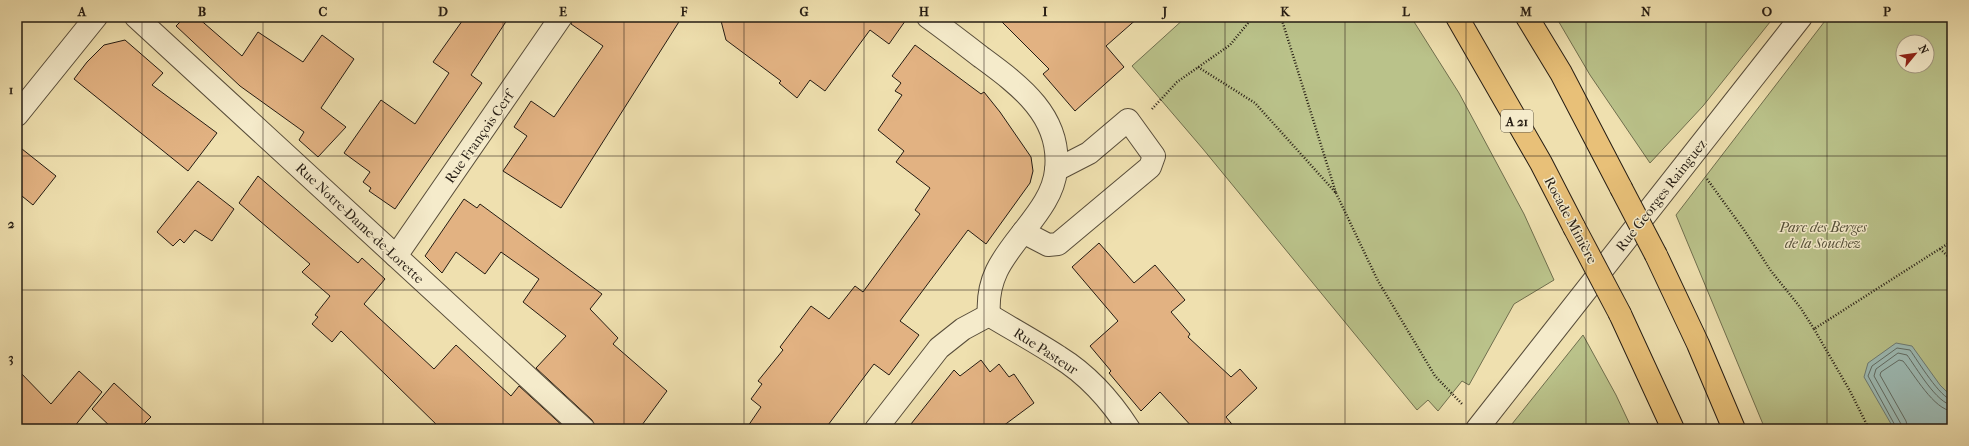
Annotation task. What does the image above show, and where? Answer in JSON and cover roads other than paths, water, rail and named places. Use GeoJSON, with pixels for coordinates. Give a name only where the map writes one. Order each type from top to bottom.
{"type":"FeatureCollection","features":[{"type":"Feature","properties":{"kind":"highway","name":"Rocade Minière"},"geometry":{"type":"LineString","coordinates":[[1457,17],[1541,163],[1620,314],[1673,429]]}},
{"type":"Feature","properties":{"kind":"highway"},"geometry":{"type":"LineString","coordinates":[[1527,17],[1561,73],[1656,255],[1698,344],[1734,429]]}},
{"type":"Feature","properties":{"kind":"street"},"geometry":{"type":"LineString","coordinates":[[17,115],[96,17]]}},
{"type":"Feature","properties":{"kind":"street","name":"Rue Notre-Dame-de-Lorette"},"geometry":{"type":"LineString","coordinates":[[136,17],[584,429]]}},
{"type":"Feature","properties":{"kind":"street","name":"Rue François Cerf"},"geometry":{"type":"LineString","coordinates":[[396,256],[561,17]]}},
{"type":"Feature","properties":{"kind":"street"},"geometry":{"type":"LineString","coordinates":[[876,429],[939,348],[963,329],[989,315],[989,291],[995,273],[1007,251],[1044,204],[1056,170],[1056,153],[1053,137],[1046,120],[1028,94],[1018,84],[928,17]]}},
{"type":"Feature","properties":{"kind":"street","name":"Rue Georges Rainguez"},"geometry":{"type":"LineString","coordinates":[[1479,426],[1801,17]]}},
{"type":"Feature","properties":{"kind":"street"},"geometry":{"type":"LineString","coordinates":[[1022,232],[1048,245],[1058,244],[1150,167],[1154,156],[1128,120],[1089,154],[1056,170]]}},
{"type":"Feature","properties":{"kind":"street","name":"Rue Pasteur"},"geometry":{"type":"LineString","coordinates":[[989,315],[1060,357],[1078,371],[1100,390],[1129,429]]}},
{"type":"Feature","properties":{"kind":"water"},"geometry":{"type":"Polygon","coordinates":[[[1896,343],[1912,346],[1940,385],[1952,397],[1952,429],[1894,429],[1864,377],[1868,363],[1896,343]]]}},
{"type":"Feature","properties":{"kind":"park label","name":"Parc des Berges de la Souchez"},"geometry":{"type":"Point","coordinates":[1823,236]}}]}
